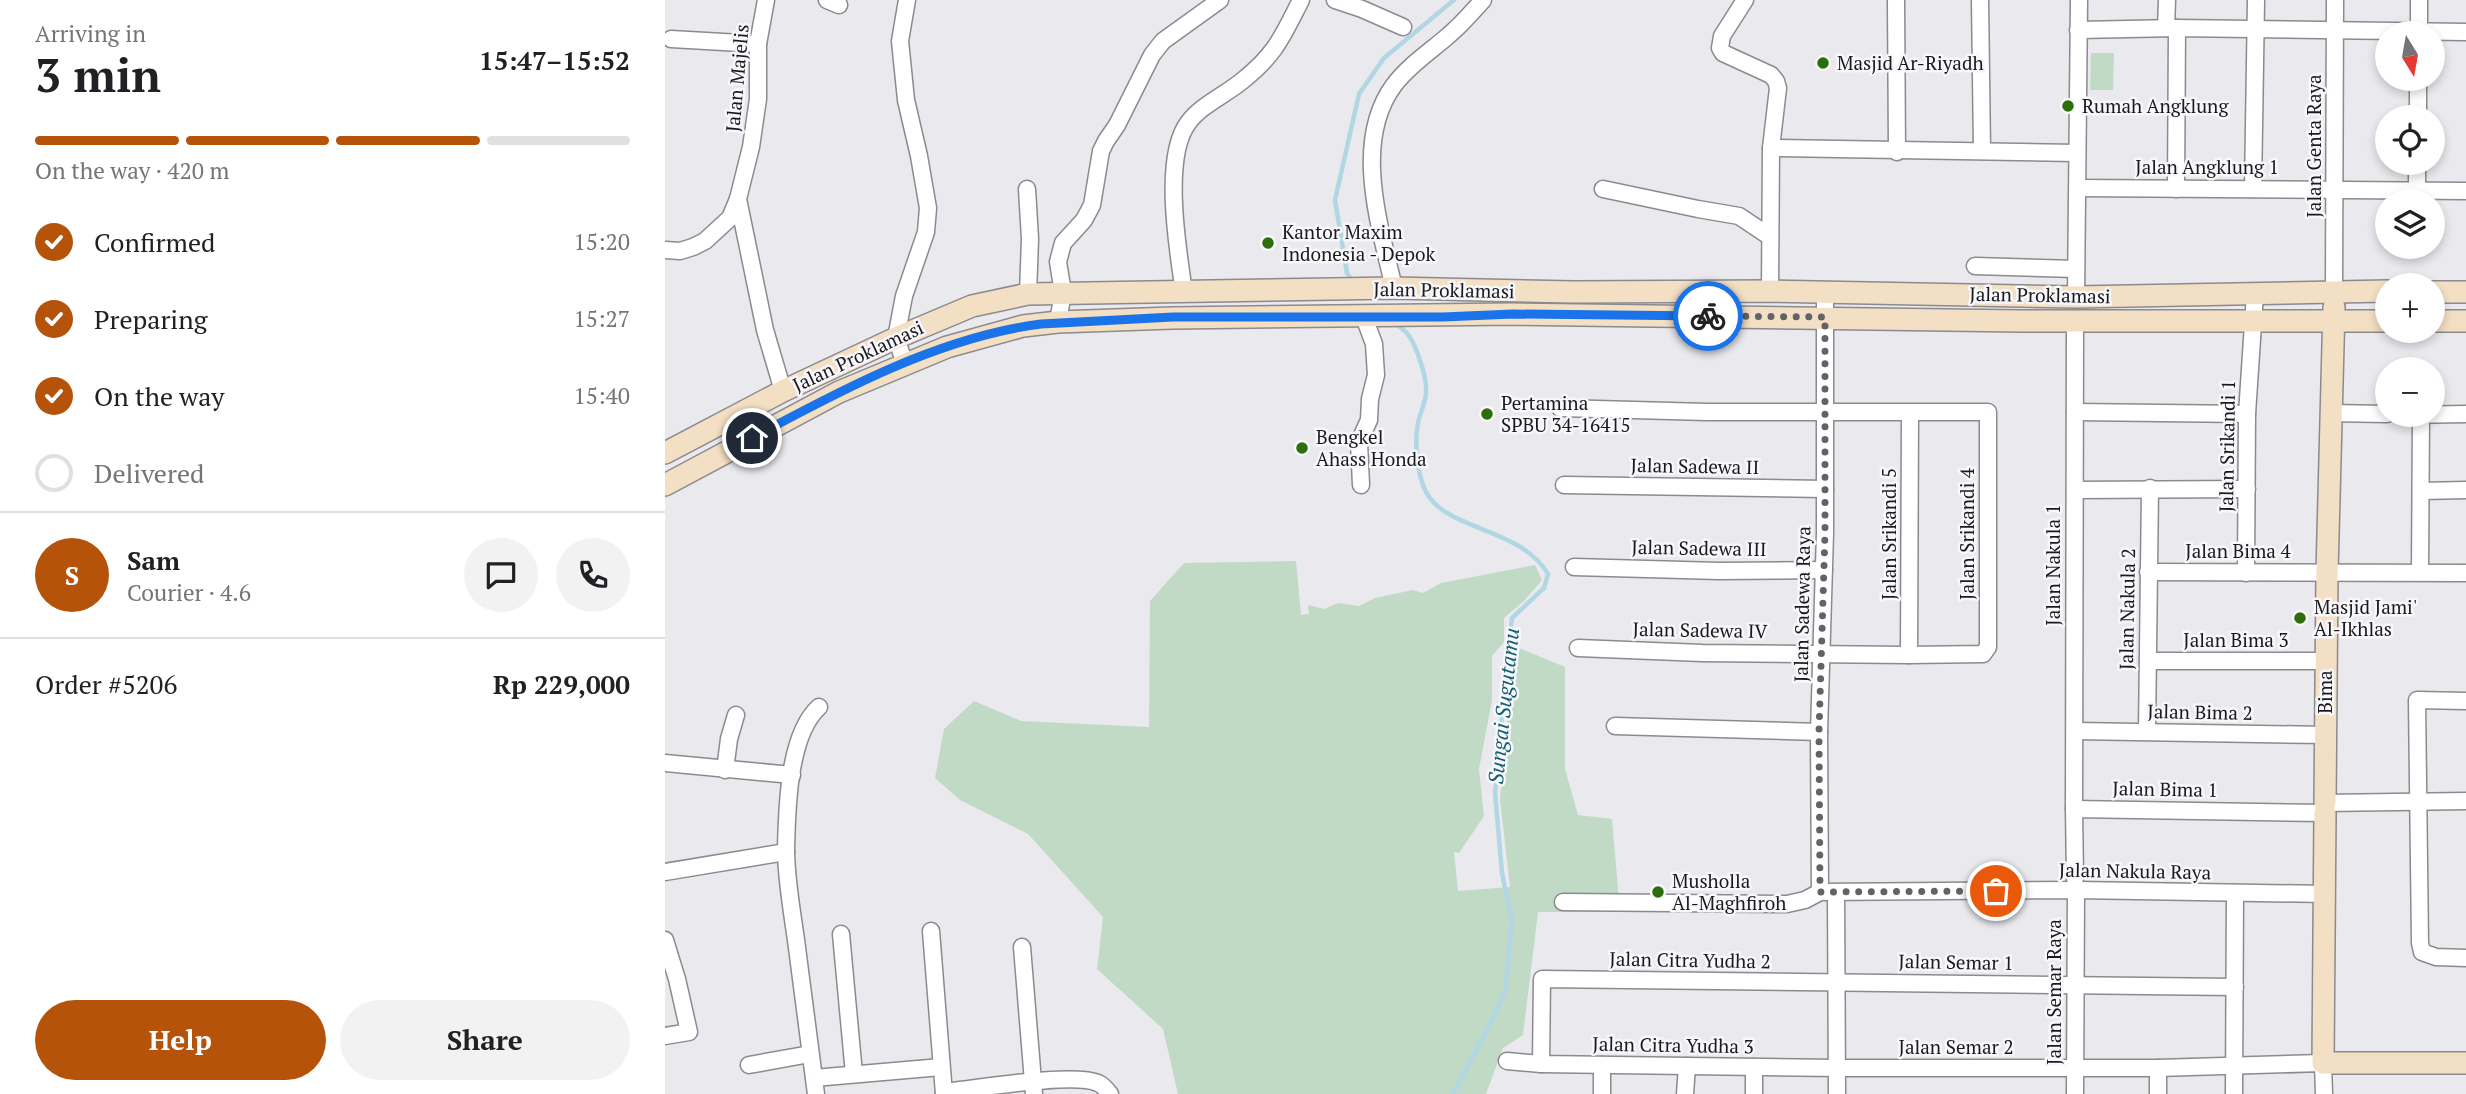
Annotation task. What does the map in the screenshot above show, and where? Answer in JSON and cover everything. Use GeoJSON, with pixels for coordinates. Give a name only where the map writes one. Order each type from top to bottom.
{"type":"FeatureCollection","features":[{"type":"Feature","properties":{"kind":"street","name":"Jalan Majelis"},"geometry":{"type":"LineString","coordinates":[[738,200],[756,119],[758,44],[766,0]]}},
{"type":"Feature","properties":{"kind":"street"},"geometry":{"type":"LineString","coordinates":[[905,364],[896,338],[904,296],[926,232],[928,208],[906,100],[900,41],[907,0]]}},
{"type":"Feature","properties":{"kind":"street"},"geometry":{"type":"LineString","coordinates":[[1058,322],[1063,292],[1058,262],[1063,243],[1084,220],[1092,205],[1101,151],[1118,125],[1152,55],[1163,41],[1220,0]]}},
{"type":"Feature","properties":{"kind":"street"},"geometry":{"type":"LineString","coordinates":[[1184,292],[1175,222],[1174,175],[1181,138],[1187,124],[1205,107],[1241,82],[1279,45],[1301,0]]}},
{"type":"Feature","properties":{"kind":"street"},"geometry":{"type":"LineString","coordinates":[[1335,0],[1403,27]]}},
{"type":"Feature","properties":{"kind":"street"},"geometry":{"type":"LineString","coordinates":[[1388,289],[1373,175],[1371,148],[1374,128],[1393,86],[1451,34],[1483,0]]}},
{"type":"Feature","properties":{"kind":"street"},"geometry":{"type":"LineString","coordinates":[[1745,0],[1722,36],[1720,48],[1723,53],[1771,75],[1778,88],[1771,148],[1770,291]]}},
{"type":"Feature","properties":{"kind":"street"},"geometry":{"type":"LineString","coordinates":[[1896,0],[1898,152]]}},
{"type":"Feature","properties":{"kind":"street"},"geometry":{"type":"LineString","coordinates":[[1980,0],[1982,151]]}},
{"type":"Feature","properties":{"kind":"street"},"geometry":{"type":"LineString","coordinates":[[2076,297],[2079,0]]}},
{"type":"Feature","properties":{"kind":"street"},"geometry":{"type":"LineString","coordinates":[[2167,0],[2172,28],[2176,189]]}},
{"type":"Feature","properties":{"kind":"street"},"geometry":{"type":"LineString","coordinates":[[2253,188],[2256,0]]}},
{"type":"Feature","properties":{"kind":"street","name":"Jalan Genta Raya"},"geometry":{"type":"LineString","coordinates":[[2334,291],[2335,0]]}},
{"type":"Feature","properties":{"kind":"street"},"geometry":{"type":"LineString","coordinates":[[2419,0],[2419,21]]}},
{"type":"Feature","properties":{"kind":"street"},"geometry":{"type":"LineString","coordinates":[[2078,30],[2172,28],[2375,31]]}},
{"type":"Feature","properties":{"kind":"street"},"geometry":{"type":"LineString","coordinates":[[2445,32],[2466,32]]}},
{"type":"Feature","properties":{"kind":"street"},"geometry":{"type":"LineString","coordinates":[[671,39],[758,44]]}},
{"type":"Feature","properties":{"kind":"street"},"geometry":{"type":"LineString","coordinates":[[1771,148],[2077,153]]}},
{"type":"Feature","properties":{"kind":"street","name":"Jalan Angklung 1"},"geometry":{"type":"LineString","coordinates":[[2078,188],[2375,190]]}},
{"type":"Feature","properties":{"kind":"street"},"geometry":{"type":"LineString","coordinates":[[1027,189],[1030,239],[1028,294]]}},
{"type":"Feature","properties":{"kind":"street"},"geometry":{"type":"LineString","coordinates":[[1603,190],[1739,216],[1769,236]]}},
{"type":"Feature","properties":{"kind":"street","name":"Jalan Angklung 1"},"geometry":{"type":"LineString","coordinates":[[2445,191],[2466,191]]}},
{"type":"Feature","properties":{"kind":"street"},"geometry":{"type":"LineString","coordinates":[[665,250],[680,251],[705,240],[730,218],[738,200]]}},
{"type":"Feature","properties":{"kind":"street"},"geometry":{"type":"LineString","coordinates":[[738,200],[765,330],[783,391]]}},
{"type":"Feature","properties":{"kind":"street"},"geometry":{"type":"LineString","coordinates":[[1975,266],[2076,269]]}},
{"type":"Feature","properties":{"kind":"street","name":"Jalan Proklamasi"},"geometry":{"type":"LineString","coordinates":[[665,453],[783,391],[896,338],[972,306],[1028,294],[1388,289],[1770,291],[2076,297],[2375,291]]}},
{"type":"Feature","properties":{"kind":"street"},"geometry":{"type":"LineString","coordinates":[[2333,321],[2334,291]]}},
{"type":"Feature","properties":{"kind":"street"},"geometry":{"type":"LineString","coordinates":[[1825,292],[1825,317]]}},
{"type":"Feature","properties":{"kind":"street"},"geometry":{"type":"LineString","coordinates":[[2445,292],[2466,292]]}},
{"type":"Feature","properties":{"kind":"street"},"geometry":{"type":"LineString","coordinates":[[2253,321],[2255,294]]}},
{"type":"Feature","properties":{"kind":"street","name":"Jalan Proklamasi"},"geometry":{"type":"LineString","coordinates":[[665,485],[839,392],[905,364],[959,343],[1023,326],[1058,322],[1173,317],[1596,314],[2075,321],[2375,321]]}},
{"type":"Feature","properties":{"kind":"street"},"geometry":{"type":"LineString","coordinates":[[1361,485],[1359,442],[1369,420],[1370,399],[1376,375],[1374,344],[1367,317]]}},
{"type":"Feature","properties":{"kind":"street","name":"Jalan Sadewa Raya"},"geometry":{"type":"LineString","coordinates":[[1825,317],[1824,569],[1819,732],[1828,892],[1837,982],[1837,1094]]}},
{"type":"Feature","properties":{"kind":"street","name":"Jalan Nakula 1"},"geometry":{"type":"LineString","coordinates":[[2074,809],[2075,321]]}},
{"type":"Feature","properties":{"kind":"street","name":"Jalan Srikandi 1"},"geometry":{"type":"LineString","coordinates":[[2246,573],[2247,414],[2253,321]]}},
{"type":"Feature","properties":{"kind":"street","name":"Bima"},"geometry":{"type":"LineString","coordinates":[[2323,1063],[2326,573],[2333,321]]}},
{"type":"Feature","properties":{"kind":"street"},"geometry":{"type":"LineString","coordinates":[[2445,321],[2466,321]]}},
{"type":"Feature","properties":{"kind":"street"},"geometry":{"type":"LineString","coordinates":[[1560,408],[1707,412],[1910,412]]}},
{"type":"Feature","properties":{"kind":"street","name":"Jalan Srikandi 4"},"geometry":{"type":"LineString","coordinates":[[1910,412],[1988,412],[1988,647],[1983,654]]}},
{"type":"Feature","properties":{"kind":"street","name":"Jalan Srikandi 5"},"geometry":{"type":"LineString","coordinates":[[1909,655],[1910,412]]}},
{"type":"Feature","properties":{"kind":"street"},"geometry":{"type":"LineString","coordinates":[[2075,412],[2247,414]]}},
{"type":"Feature","properties":{"kind":"street"},"geometry":{"type":"LineString","coordinates":[[2330,413],[2375,414]]}},
{"type":"Feature","properties":{"kind":"street"},"geometry":{"type":"LineString","coordinates":[[2445,414],[2466,414]]}},
{"type":"Feature","properties":{"kind":"street"},"geometry":{"type":"LineString","coordinates":[[2420,572],[2421,427]]}},
{"type":"Feature","properties":{"kind":"street","name":"Jalan Sadewa II"},"geometry":{"type":"LineString","coordinates":[[1564,485],[1825,489]]}},
{"type":"Feature","properties":{"kind":"street","name":"Jalan Nakula 2"},"geometry":{"type":"LineString","coordinates":[[2147,731],[2150,488]]}},
{"type":"Feature","properties":{"kind":"street"},"geometry":{"type":"LineString","coordinates":[[2075,490],[2247,489]]}},
{"type":"Feature","properties":{"kind":"street"},"geometry":{"type":"LineString","coordinates":[[2421,491],[2466,490]]}},
{"type":"Feature","properties":{"kind":"street","name":"Jalan Sadewa III"},"geometry":{"type":"LineString","coordinates":[[1574,568],[1719,571],[1824,569]]}},
{"type":"Feature","properties":{"kind":"street","name":"Jalan Bima 4"},"geometry":{"type":"LineString","coordinates":[[2148,572],[2466,573]]}},
{"type":"Feature","properties":{"kind":"street","name":"Jalan Sadewa IV"},"geometry":{"type":"LineString","coordinates":[[1578,648],[1702,653],[1983,654]]}},
{"type":"Feature","properties":{"kind":"street","name":"Jalan Bima 3"},"geometry":{"type":"LineString","coordinates":[[2148,661],[2325,661]]}},
{"type":"Feature","properties":{"kind":"street"},"geometry":{"type":"LineString","coordinates":[[2466,701],[2417,700],[2420,943],[2422,951],[2436,957],[2466,958]]}},
{"type":"Feature","properties":{"kind":"street"},"geometry":{"type":"LineString","coordinates":[[819,707],[803,726],[792,775],[786,852],[815,1086],[854,1074],[941,1067]]}},
{"type":"Feature","properties":{"kind":"street"},"geometry":{"type":"LineString","coordinates":[[725,770],[729,738],[736,715]]}},
{"type":"Feature","properties":{"kind":"street"},"geometry":{"type":"LineString","coordinates":[[1615,726],[1819,732]]}},
{"type":"Feature","properties":{"kind":"street","name":"Jalan Bima 2"},"geometry":{"type":"LineString","coordinates":[[2075,731],[2325,735]]}},
{"type":"Feature","properties":{"kind":"street"},"geometry":{"type":"LineString","coordinates":[[665,763],[792,775]]}},
{"type":"Feature","properties":{"kind":"street","name":"Jalan Bima 1"},"geometry":{"type":"LineString","coordinates":[[2074,809],[2325,808],[2466,802]]}},
{"type":"Feature","properties":{"kind":"street"},"geometry":{"type":"LineString","coordinates":[[2074,809],[2075,885]]}},
{"type":"Feature","properties":{"kind":"street"},"geometry":{"type":"LineString","coordinates":[[665,872],[786,852]]}},
{"type":"Feature","properties":{"kind":"street","name":"Jalan Nakula Raya"},"geometry":{"type":"LineString","coordinates":[[1563,902],[1787,904],[1805,901],[1828,892],[2075,885],[2235,893],[2325,894]]}},
{"type":"Feature","properties":{"kind":"street","name":"Jalan Semar Raya"},"geometry":{"type":"LineString","coordinates":[[2075,885],[2075,1094]]}},
{"type":"Feature","properties":{"kind":"street"},"geometry":{"type":"LineString","coordinates":[[2234,1094],[2235,893]]}},
{"type":"Feature","properties":{"kind":"street"},"geometry":{"type":"LineString","coordinates":[[931,931],[944,1093],[1033,1088],[1078,1080],[1098,1083],[1109,1093]]}},
{"type":"Feature","properties":{"kind":"street"},"geometry":{"type":"LineString","coordinates":[[841,934],[854,1074]]}},
{"type":"Feature","properties":{"kind":"street"},"geometry":{"type":"LineString","coordinates":[[665,940],[689,1032],[665,1036]]}},
{"type":"Feature","properties":{"kind":"street"},"geometry":{"type":"LineString","coordinates":[[1021,947],[1033,1088]]}},
{"type":"Feature","properties":{"kind":"street","name":"Jalan Citra Yudha 2"},"geometry":{"type":"LineString","coordinates":[[1541,1064],[1542,979],[1837,982]]}},
{"type":"Feature","properties":{"kind":"street","name":"Jalan Semar 1"},"geometry":{"type":"LineString","coordinates":[[1837,982],[2235,987]]}},
{"type":"Feature","properties":{"kind":"street"},"geometry":{"type":"LineString","coordinates":[[749,1065],[810,1054]]}},
{"type":"Feature","properties":{"kind":"street","name":"Jalan Citra Yudha 3"},"geometry":{"type":"LineString","coordinates":[[1507,1061],[1541,1064],[1838,1068]]}},
{"type":"Feature","properties":{"kind":"street"},"geometry":{"type":"LineString","coordinates":[[2323,1094],[2323,1063],[2466,1063]]}},
{"type":"Feature","properties":{"kind":"street","name":"Jalan Semar 2"},"geometry":{"type":"LineString","coordinates":[[1838,1068],[2158,1068],[2323,1063]]}},
{"type":"Feature","properties":{"kind":"street"},"geometry":{"type":"LineString","coordinates":[[1602,1065],[1602,1094]]}},
{"type":"Feature","properties":{"kind":"street"},"geometry":{"type":"LineString","coordinates":[[1685,1094],[1686,1066]]}},
{"type":"Feature","properties":{"kind":"street"},"geometry":{"type":"LineString","coordinates":[[1754,1067],[1754,1094]]}},
{"type":"Feature","properties":{"kind":"street"},"geometry":{"type":"LineString","coordinates":[[2158,1068],[2158,1094]]}},
{"type":"Feature","properties":{"kind":"green space"},"geometry":{"type":"Polygon","coordinates":[[[2091,53],[2114,53],[2113,90],[2090,90],[2091,53]]]}},
{"type":"Feature","properties":{"kind":"green space"},"geometry":{"type":"Polygon","coordinates":[[[1296,561],[1301,615],[1309,614],[1308,605],[1324,609],[1338,603],[1359,606],[1375,598],[1413,590],[1423,593],[1441,583],[1535,565],[1542,580],[1524,601],[1504,618],[1504,642],[1492,656],[1492,700],[1479,769],[1484,816],[1459,853],[1454,852],[1458,891],[1510,887],[1500,799],[1514,646],[1565,667],[1565,769],[1578,815],[1612,819],[1620,912],[1538,912],[1523,1035],[1503,1048],[1486,1094],[1178,1094],[1163,1029],[1097,969],[1103,917],[1028,834],[960,800],[935,778],[944,729],[974,701],[1021,721],[1149,727],[1150,601],[1184,563],[1296,561]]]}},
{"type":"Feature","properties":{"kind":"waterway","name":"Sungai Sugutamu"},"geometry":{"type":"LineString","coordinates":[[1353,282],[1347,273],[1335,200],[1359,94],[1384,58],[1454,0]]}},
{"type":"Feature","properties":{"kind":"waterway","name":"Sungai Sugutamu"},"geometry":{"type":"LineString","coordinates":[[1393,322],[1410,337],[1425,378],[1426,396],[1418,423],[1416,449],[1418,468],[1426,492],[1436,505],[1450,515],[1520,547],[1536,559],[1548,574],[1544,588],[1512,618],[1503,683],[1500,758],[1495,792],[1502,873],[1512,921],[1505,991],[1453,1094]]}},
{"type":"Feature","properties":{"kind":"way so far"},"geometry":{"type":"LineString","coordinates":[[1708,316],[1825,317],[1825,533],[1819,732],[1820,892],[1996,891]]}},
{"type":"Feature","properties":{"kind":"place","name":"Masjid Ar-Riyadh"},"geometry":{"type":"Point","coordinates":[1823,63]}},
{"type":"Feature","properties":{"kind":"place","name":"Rumah Angklung"},"geometry":{"type":"Point","coordinates":[2068,106]}},
{"type":"Feature","properties":{"kind":"place","name":"Kantor Maxim Indonesia - Depok"},"geometry":{"type":"Point","coordinates":[1268,243]}},
{"type":"Feature","properties":{"kind":"place","name":"Pertamina SPBU 34-16415"},"geometry":{"type":"Point","coordinates":[1487,414]}},
{"type":"Feature","properties":{"kind":"place","name":"Bengkel Ahass Honda"},"geometry":{"type":"Point","coordinates":[1302,448]}},
{"type":"Feature","properties":{"kind":"place","name":"Masjid Jami' Al-Ikhlas"},"geometry":{"type":"Point","coordinates":[2300,618]}},
{"type":"Feature","properties":{"kind":"place","name":"Musholla Al-Maghfiroh"},"geometry":{"type":"Point","coordinates":[1658,892]}},
{"type":"Feature","properties":{"kind":"route"},"geometry":{"type":"LineString","coordinates":[[752,438],[839,392],[947,346],[1023,326],[1173,317],[1443,317],[1513,314],[1708,316]]}}]}
